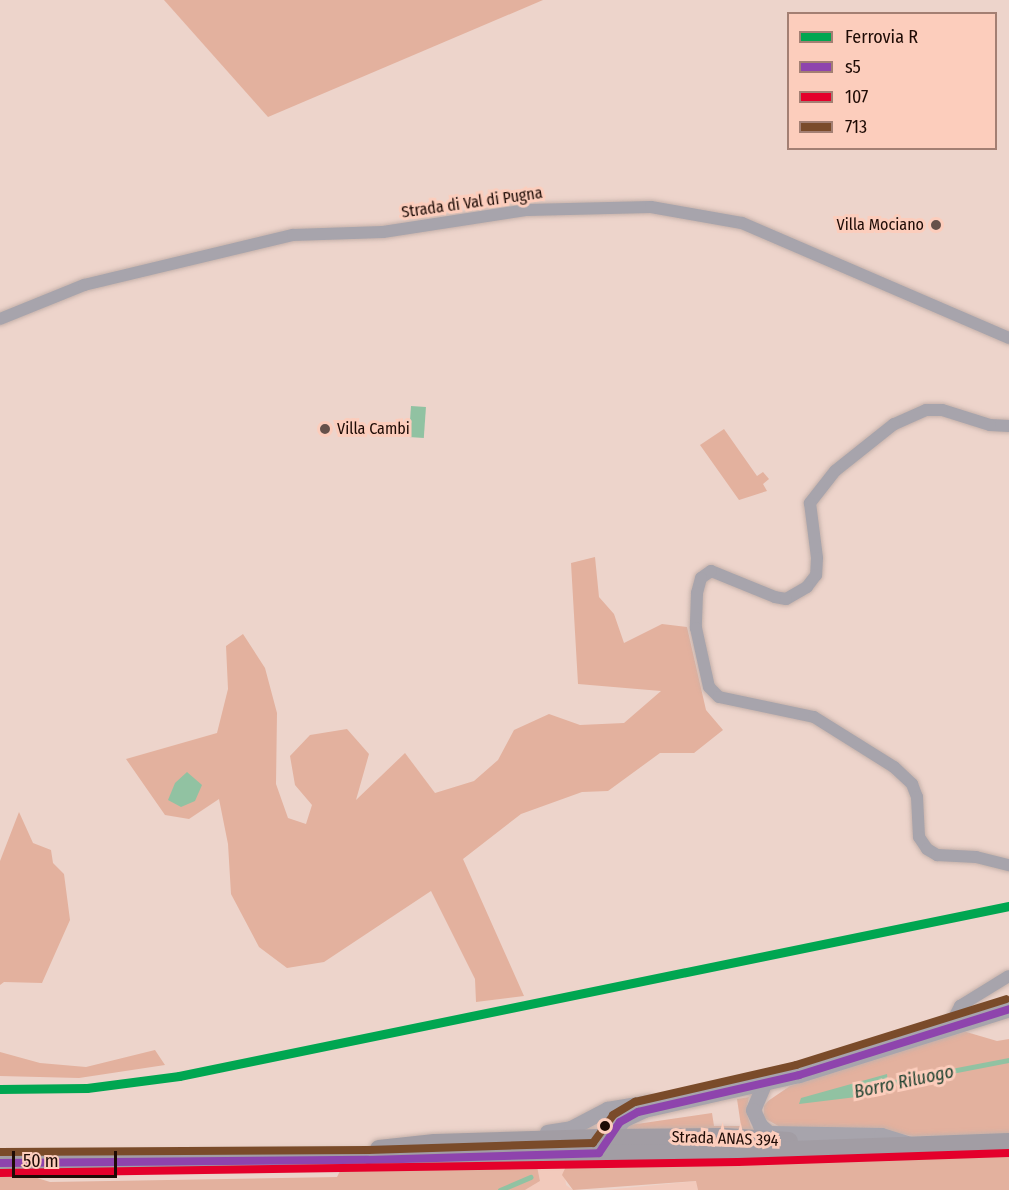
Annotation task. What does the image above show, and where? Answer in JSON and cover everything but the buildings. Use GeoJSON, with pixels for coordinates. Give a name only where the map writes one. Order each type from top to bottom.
{"type":"FeatureCollection","features":[{"type":"Feature","properties":{"kind":"main road","name":"Strada ANAS 394"},"geometry":{"type":"LineString","coordinates":[[600,1143],[754,1137],[842,1146],[1009,1142]]}},
{"type":"Feature","properties":{"kind":"main road"},"geometry":{"type":"LineString","coordinates":[[322,1158],[435,1143],[600,1143]]}},
{"type":"Feature","properties":{"kind":"main road"},"geometry":{"type":"LineString","coordinates":[[0,1163],[322,1158],[600,1143]]}},
{"type":"Feature","properties":{"kind":"street","name":"Strada di Val di Pugna"},"geometry":{"type":"LineString","coordinates":[[0,319],[84,285],[110,282],[293,235],[383,232],[527,210],[651,207],[742,223],[1009,338]]}},
{"type":"Feature","properties":{"kind":"street"},"geometry":{"type":"LineString","coordinates":[[1009,426],[990,425],[942,410],[926,410],[894,424],[858,448],[814,496],[810,513],[818,558],[816,575],[807,587],[786,599],[775,597],[711,571],[701,578],[697,593],[696,628],[709,687],[719,697],[814,717],[894,767],[912,784],[917,797],[919,837],[927,849],[937,855],[976,857],[1009,865]]}},
{"type":"Feature","properties":{"kind":"street"},"geometry":{"type":"LineString","coordinates":[[949,1027],[960,1006],[1009,976]]}},
{"type":"Feature","properties":{"kind":"street"},"geometry":{"type":"LineString","coordinates":[[600,1143],[623,1120],[639,1112],[764,1084],[1009,1009]]}},
{"type":"Feature","properties":{"kind":"street"},"geometry":{"type":"LineString","coordinates":[[764,1084],[753,1110],[757,1121],[769,1133],[881,1135],[912,1144]]}},
{"type":"Feature","properties":{"kind":"street"},"geometry":{"type":"LineString","coordinates":[[435,1143],[484,1134],[559,1132],[597,1113],[615,1107],[727,1092]]}},
{"type":"Feature","properties":{"kind":"street"},"geometry":{"type":"LineString","coordinates":[[597,1113],[600,1143]]}},
{"type":"Feature","properties":{"kind":"shaded area"},"geometry":{"type":"Polygon","coordinates":[[[164,0],[543,0],[268,117],[164,0]]]}},
{"type":"Feature","properties":{"kind":"shaded area"},"geometry":{"type":"Polygon","coordinates":[[[411,406],[426,407],[424,438],[409,437],[411,406]]]}},
{"type":"Feature","properties":{"kind":"shaded area"},"geometry":{"type":"Polygon","coordinates":[[[724,429],[757,476],[763,472],[769,479],[763,484],[767,491],[739,500],[700,445],[724,429]]]}},
{"type":"Feature","properties":{"kind":"shaded area"},"geometry":{"type":"Polygon","coordinates":[[[595,557],[599,597],[614,614],[624,643],[662,624],[687,627],[706,710],[723,730],[694,753],[660,753],[608,791],[582,792],[521,814],[463,859],[524,996],[476,1002],[475,979],[431,891],[324,962],[287,968],[259,947],[231,894],[228,844],[219,799],[189,819],[165,815],[126,759],[217,733],[228,689],[226,646],[243,634],[265,668],[277,713],[276,784],[288,818],[306,824],[312,805],[295,785],[290,756],[310,735],[347,729],[369,754],[356,800],[405,753],[435,793],[474,781],[498,760],[514,730],[549,714],[580,725],[624,723],[661,691],[578,684],[571,563],[595,557]]]}},
{"type":"Feature","properties":{"kind":"shaded area"},"geometry":{"type":"Polygon","coordinates":[[[187,772],[202,785],[195,801],[181,807],[168,800],[175,783],[187,772]]]}},
{"type":"Feature","properties":{"kind":"shaded area"},"geometry":{"type":"Polygon","coordinates":[[[19,812],[33,843],[51,850],[53,863],[64,874],[70,920],[42,983],[4,982],[0,985],[0,861],[19,812]]]}},
{"type":"Feature","properties":{"kind":"shaded area"},"geometry":{"type":"Polygon","coordinates":[[[963,1031],[997,1041],[1009,1039],[1009,1134],[913,1136],[891,1132],[782,1128],[764,1118],[764,1106],[768,1101],[790,1086],[963,1031]]]}},
{"type":"Feature","properties":{"kind":"shaded area"},"geometry":{"type":"Polygon","coordinates":[[[155,1050],[165,1065],[79,1078],[0,1076],[0,1052],[40,1063],[86,1067],[155,1050]]]}},
{"type":"Feature","properties":{"kind":"shaded area"},"geometry":{"type":"Polygon","coordinates":[[[887,1074],[889,1093],[799,1104],[801,1098],[887,1074]]]}},
{"type":"Feature","properties":{"kind":"shaded area"},"geometry":{"type":"Polygon","coordinates":[[[749,1097],[746,1111],[753,1133],[621,1135],[630,1125],[712,1113],[714,1126],[741,1126],[737,1099],[749,1097]]]}},
{"type":"Feature","properties":{"kind":"shaded area"},"geometry":{"type":"Polygon","coordinates":[[[1009,1156],[1009,1190],[698,1190],[696,1181],[573,1190],[562,1175],[567,1164],[1009,1156]]]}},
{"type":"Feature","properties":{"kind":"shaded area"},"geometry":{"type":"Polygon","coordinates":[[[567,1164],[564,1170],[566,1185],[573,1190],[525,1190],[540,1181],[537,1166],[567,1164]]]}},
{"type":"Feature","properties":{"kind":"shaded area"},"geometry":{"type":"Polygon","coordinates":[[[537,1166],[540,1181],[525,1190],[0,1190],[0,1175],[31,1176],[50,1182],[337,1177],[340,1171],[537,1166]]]}},
{"type":"Feature","properties":{"kind":"shaded area"},"geometry":{"type":"Polygon","coordinates":[[[697,1181],[698,1190],[605,1190],[697,1181]]]}},
{"type":"Feature","properties":{"kind":"waterway","name":"Borro Riluogo"},"geometry":{"type":"LineString","coordinates":[[884,1084],[1009,1060]]}},
{"type":"Feature","properties":{"kind":"waterway","name":"Borro Riluogo"},"geometry":{"type":"LineString","coordinates":[[500,1190],[530,1177]]}},
{"type":"Feature","properties":{"kind":"rail line","name":"R"},"geometry":{"type":"LineString","coordinates":[[0,1089],[87,1088],[179,1076],[1009,906]]}},
{"type":"Feature","properties":{"kind":"transit line","name":"713"},"geometry":{"type":"LineString","coordinates":[[0,1152],[368,1150],[593,1143],[613,1115],[635,1102],[796,1065],[1006,999]]}},
{"type":"Feature","properties":{"kind":"transit line","name":"s5"},"geometry":{"type":"LineString","coordinates":[[0,1163],[368,1160],[599,1153],[620,1122],[638,1112],[799,1075],[1009,1009]]}},
{"type":"Feature","properties":{"kind":"transit line","name":"107"},"geometry":{"type":"LineString","coordinates":[[0,1173],[738,1162],[1009,1153]]}},
{"type":"Feature","properties":{"kind":"place","name":"Villa Mociano"},"geometry":{"type":"Point","coordinates":[936,225]}},
{"type":"Feature","properties":{"kind":"place","name":"Villa Cambi"},"geometry":{"type":"Point","coordinates":[325,429]}}]}
